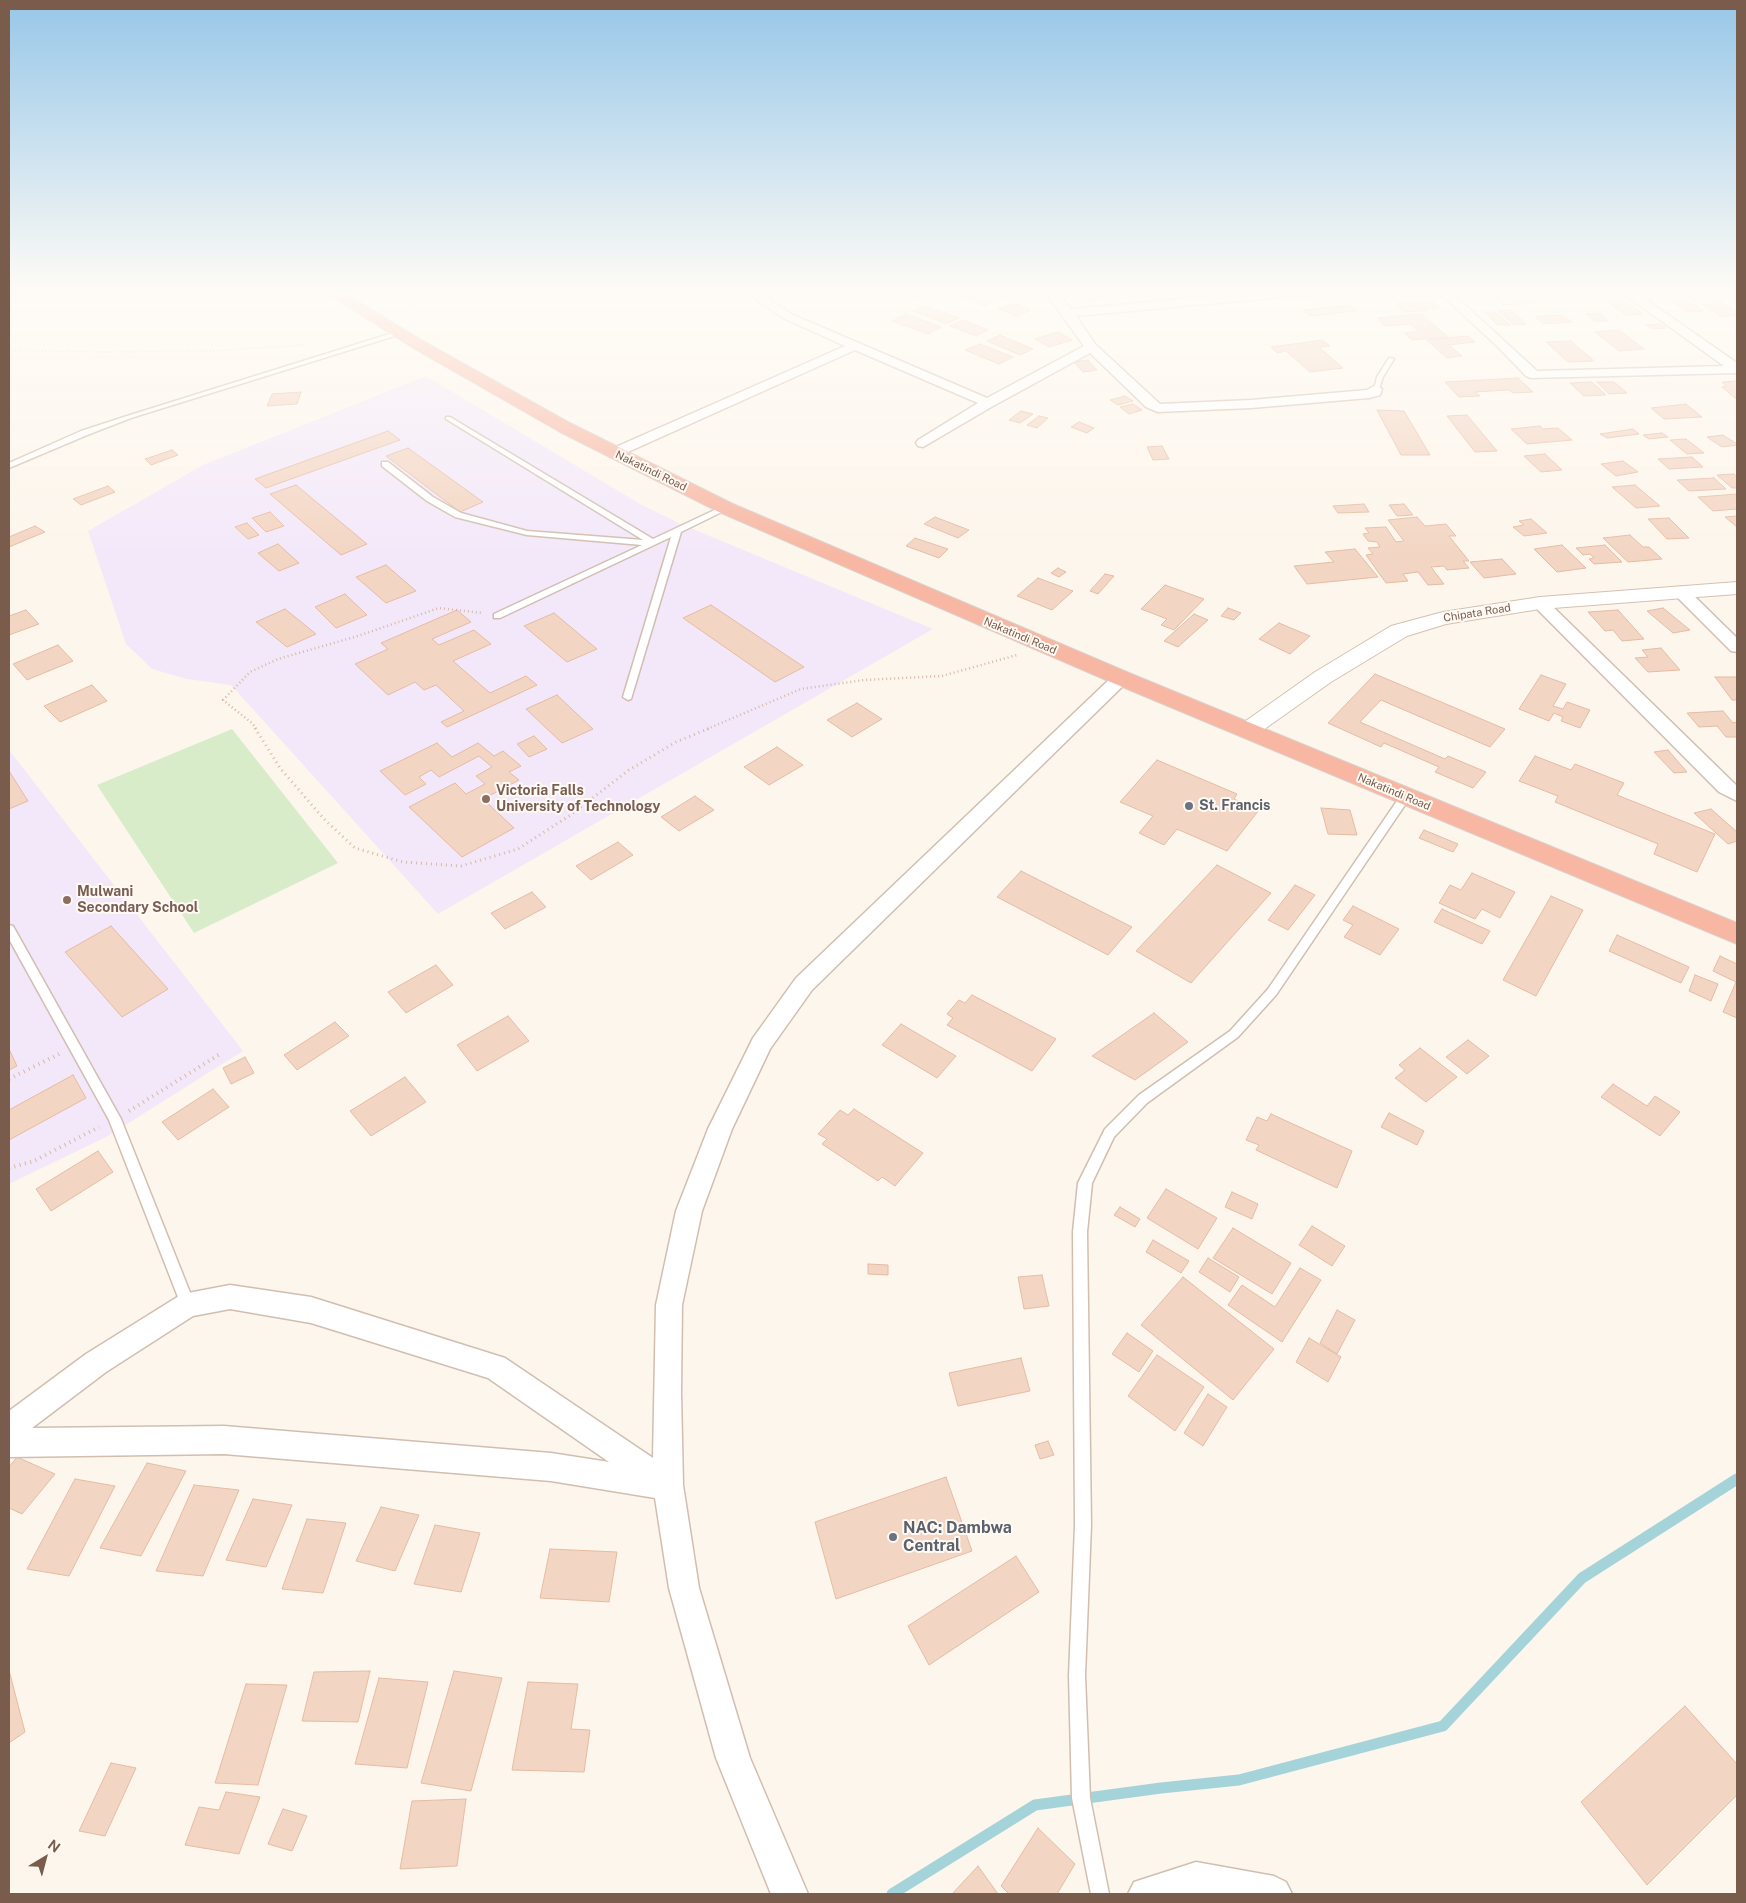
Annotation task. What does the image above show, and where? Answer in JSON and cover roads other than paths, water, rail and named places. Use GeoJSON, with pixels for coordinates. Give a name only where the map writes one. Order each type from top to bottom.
{"type":"FeatureCollection","features":[{"type":"Feature","properties":{"kind":"highway","name":"Nakatindi Road"},"geometry":{"type":"LineString","coordinates":[[476,378],[614,453],[726,508],[1047,647],[1737,934]]}},
{"type":"Feature","properties":{"kind":"street"},"geometry":{"type":"LineString","coordinates":[[614,453],[783,378]]}},
{"type":"Feature","properties":{"kind":"street"},"geometry":{"type":"LineString","coordinates":[[929,378],[988,403]]}},
{"type":"Feature","properties":{"kind":"street"},"geometry":{"type":"LineString","coordinates":[[923,444],[988,403],[1035,378]]}},
{"type":"Feature","properties":{"kind":"street"},"geometry":{"type":"LineString","coordinates":[[1123,378],[1150,404],[1158,408],[1250,404],[1369,394],[1375,392],[1376,389]]}},
{"type":"Feature","properties":{"kind":"street","name":"Chipata Road"},"geometry":{"type":"LineString","coordinates":[[1248,730],[1323,677],[1399,631],[1444,618],[1540,603],[1737,588]]}},
{"type":"Feature","properties":{"kind":"street"},"geometry":{"type":"LineString","coordinates":[[1681,592],[1737,647]]}},
{"type":"Feature","properties":{"kind":"street"},"geometry":{"type":"LineString","coordinates":[[1540,603],[1726,788],[1737,795]]}},
{"type":"Feature","properties":{"kind":"street"},"geometry":{"type":"LineString","coordinates":[[787,1888],[733,1758],[684,1588],[668,1485],[667,1392],[670,1305],[687,1220],[720,1129],[761,1044],[804,984],[1121,678]]}},
{"type":"Feature","properties":{"kind":"street"},"geometry":{"type":"LineString","coordinates":[[9,1428],[96,1363],[188,1305],[230,1297],[311,1310],[495,1367],[668,1485]]}},
{"type":"Feature","properties":{"kind":"street"},"geometry":{"type":"LineString","coordinates":[[9,1443],[224,1440],[551,1467],[668,1485]]}},
{"type":"Feature","properties":{"kind":"street"},"geometry":{"type":"LineString","coordinates":[[1146,1894],[1196,1880],[1274,1894]]}},
{"type":"Feature","properties":{"kind":"lane"},"geometry":{"type":"LineString","coordinates":[[9,466],[84,434],[245,378]]}},
{"type":"Feature","properties":{"kind":"lane"},"geometry":{"type":"LineString","coordinates":[[1376,389],[1380,378]]}},
{"type":"Feature","properties":{"kind":"lane"},"geometry":{"type":"LineString","coordinates":[[448,418],[653,543]]}},
{"type":"Feature","properties":{"kind":"lane"},"geometry":{"type":"LineString","coordinates":[[385,464],[430,499],[458,515],[527,533],[653,543]]}},
{"type":"Feature","properties":{"kind":"lane"},"geometry":{"type":"LineString","coordinates":[[498,616],[726,508]]}},
{"type":"Feature","properties":{"kind":"lane"},"geometry":{"type":"LineString","coordinates":[[628,697],[677,532]]}},
{"type":"Feature","properties":{"kind":"lane"},"geometry":{"type":"LineString","coordinates":[[1100,1894],[1081,1798],[1076,1676],[1084,1525],[1080,1232],[1085,1183],[1109,1133],[1143,1099],[1234,1034],[1272,992],[1405,797]]}},
{"type":"Feature","properties":{"kind":"lane"},"geometry":{"type":"LineString","coordinates":[[9,929],[115,1119],[188,1305]]}},
{"type":"Feature","properties":{"kind":"waterway"},"geometry":{"type":"LineString","coordinates":[[892,1894],[1035,1805],[1161,1788],[1239,1780],[1443,1726],[1582,1578],[1737,1479]]}},
{"type":"Feature","properties":{"kind":"place","name":"Victoria Falls University of Technology"},"geometry":{"type":"Point","coordinates":[486,799]}},
{"type":"Feature","properties":{"kind":"place","name":"St. Francis"},"geometry":{"type":"Point","coordinates":[1189,806]}},
{"type":"Feature","properties":{"kind":"place","name":"Mulwani Secondary School"},"geometry":{"type":"Point","coordinates":[67,900]}},
{"type":"Feature","properties":{"kind":"place","name":"NAC: Dambwa Central"},"geometry":{"type":"Point","coordinates":[893,1537]}}]}
